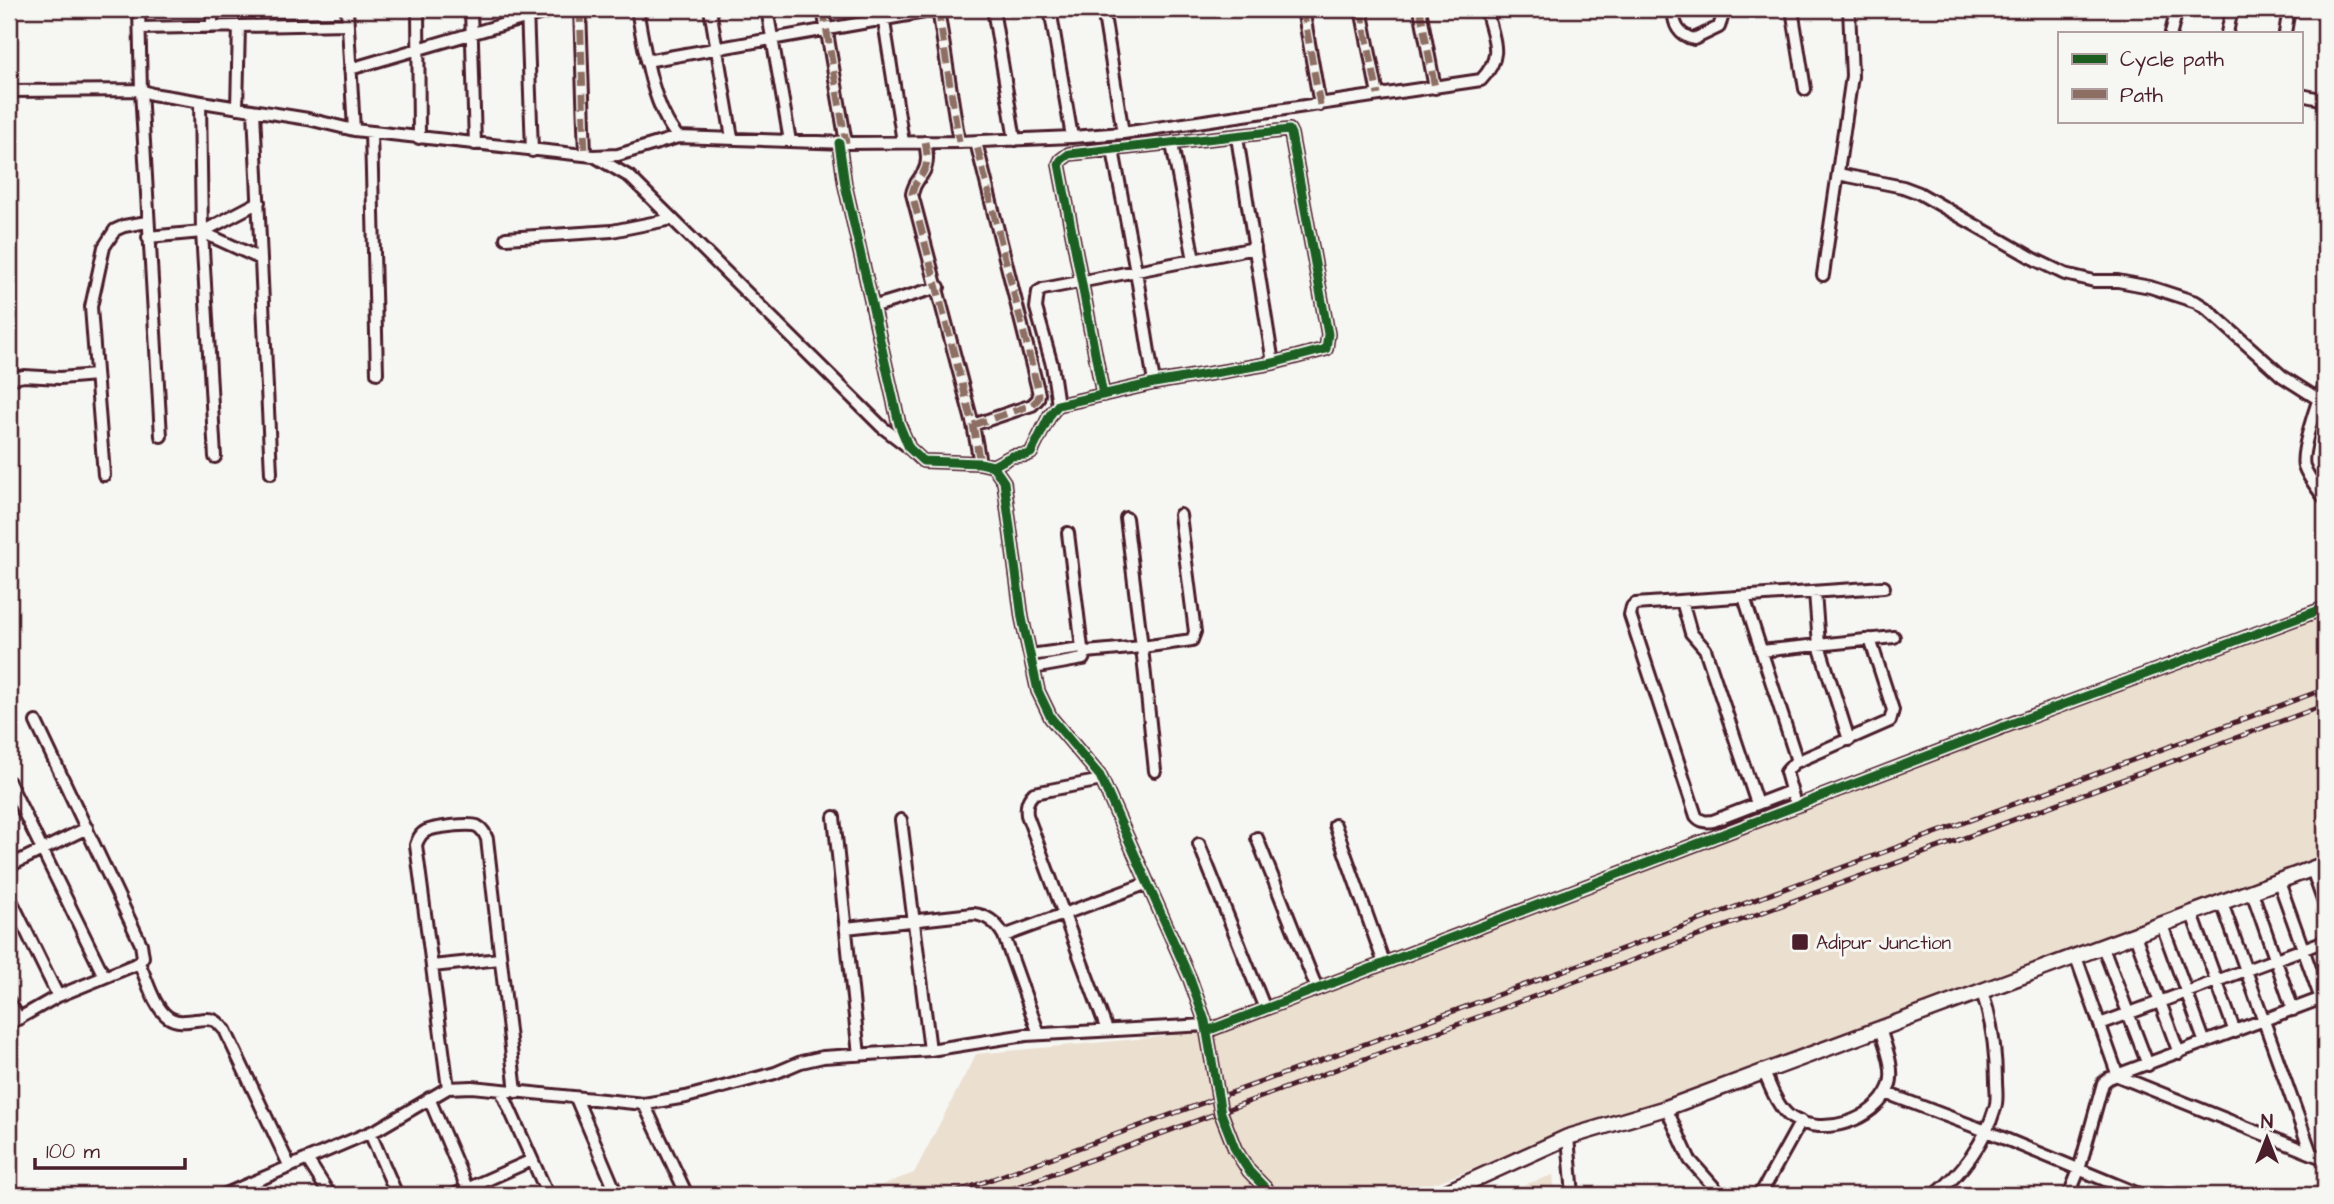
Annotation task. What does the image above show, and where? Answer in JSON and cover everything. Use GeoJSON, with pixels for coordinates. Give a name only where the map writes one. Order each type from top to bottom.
{"type":"FeatureCollection","features":[{"type":"Feature","properties":{"kind":"main road"},"geometry":{"type":"LineString","coordinates":[[1440,1195],[1568,1137],[1665,1108],[2319,867]]}},
{"type":"Feature","properties":{"kind":"street"},"geometry":{"type":"LineString","coordinates":[[139,9],[147,222],[161,436]]}},
{"type":"Feature","properties":{"kind":"street"},"geometry":{"type":"LineString","coordinates":[[212,9],[212,27]]}},
{"type":"Feature","properties":{"kind":"street"},"geometry":{"type":"LineString","coordinates":[[347,9],[354,130]]}},
{"type":"Feature","properties":{"kind":"street"},"geometry":{"type":"LineString","coordinates":[[418,9],[419,138]]}},
{"type":"Feature","properties":{"kind":"street"},"geometry":{"type":"LineString","coordinates":[[471,9],[475,144]]}},
{"type":"Feature","properties":{"kind":"street"},"geometry":{"type":"LineString","coordinates":[[350,69],[472,35],[527,13],[556,9]]}},
{"type":"Feature","properties":{"kind":"street"},"geometry":{"type":"LineString","coordinates":[[580,9],[589,155]]}},
{"type":"Feature","properties":{"kind":"street"},"geometry":{"type":"LineString","coordinates":[[637,9],[646,61],[667,125],[678,137]]}},
{"type":"Feature","properties":{"kind":"street"},"geometry":{"type":"LineString","coordinates":[[710,9],[732,138]]}},
{"type":"Feature","properties":{"kind":"street"},"geometry":{"type":"LineString","coordinates":[[767,9],[790,141]]}},
{"type":"Feature","properties":{"kind":"street"},"geometry":{"type":"LineString","coordinates":[[823,9],[843,143],[845,185],[899,424],[909,448]]}},
{"type":"Feature","properties":{"kind":"street"},"geometry":{"type":"LineString","coordinates":[[646,61],[827,27],[882,13],[939,9],[959,142]]}},
{"type":"Feature","properties":{"kind":"street"},"geometry":{"type":"LineString","coordinates":[[993,9],[1015,140]]}},
{"type":"Feature","properties":{"kind":"street"},"geometry":{"type":"LineString","coordinates":[[1050,9],[1072,137]]}},
{"type":"Feature","properties":{"kind":"street"},"geometry":{"type":"LineString","coordinates":[[1103,9],[1123,133]]}},
{"type":"Feature","properties":{"kind":"street"},"geometry":{"type":"LineString","coordinates":[[1303,9],[1320,105]]}},
{"type":"Feature","properties":{"kind":"street"},"geometry":{"type":"LineString","coordinates":[[1361,9],[1378,95]]}},
{"type":"Feature","properties":{"kind":"street"},"geometry":{"type":"LineString","coordinates":[[1420,9],[1435,88]]}},
{"type":"Feature","properties":{"kind":"street"},"geometry":{"type":"LineString","coordinates":[[9,91],[141,90],[354,130],[589,155],[618,155],[678,137],[843,143],[976,142],[1072,137],[1123,133],[1481,80],[1491,70],[1497,55],[1486,9]]}},
{"type":"Feature","properties":{"kind":"street"},"geometry":{"type":"LineString","coordinates":[[1673,9],[1674,21],[1679,31],[1685,37],[1694,39],[1719,27],[1726,9]]}},
{"type":"Feature","properties":{"kind":"street"},"geometry":{"type":"LineString","coordinates":[[1792,9],[1805,89]]}},
{"type":"Feature","properties":{"kind":"street"},"geometry":{"type":"LineString","coordinates":[[1823,275],[1852,76],[1849,9]]}},
{"type":"Feature","properties":{"kind":"street"},"geometry":{"type":"LineString","coordinates":[[2171,32],[2177,9]]}},
{"type":"Feature","properties":{"kind":"street"},"geometry":{"type":"LineString","coordinates":[[2227,32],[2232,9]]}},
{"type":"Feature","properties":{"kind":"street"},"geometry":{"type":"LineString","coordinates":[[2286,32],[2290,9]]}},
{"type":"Feature","properties":{"kind":"street"},"geometry":{"type":"LineString","coordinates":[[527,13],[533,150]]}},
{"type":"Feature","properties":{"kind":"street"},"geometry":{"type":"LineString","coordinates":[[882,13],[903,142]]}},
{"type":"Feature","properties":{"kind":"street"},"geometry":{"type":"LineString","coordinates":[[140,28],[347,23]]}},
{"type":"Feature","properties":{"kind":"street"},"geometry":{"type":"LineString","coordinates":[[237,108],[239,26]]}},
{"type":"Feature","properties":{"kind":"street"},"geometry":{"type":"LineString","coordinates":[[2302,95],[2325,100]]}},
{"type":"Feature","properties":{"kind":"street"},"geometry":{"type":"LineString","coordinates":[[200,102],[202,232],[215,457]]}},
{"type":"Feature","properties":{"kind":"street"},"geometry":{"type":"LineString","coordinates":[[254,111],[271,473]]}},
{"type":"Feature","properties":{"kind":"street"},"geometry":{"type":"LineString","coordinates":[[589,155],[630,177],[882,427],[923,461],[993,466],[1012,456],[1031,453],[1058,405],[1103,395],[1154,383],[1273,363],[1323,351],[1328,345],[1328,334],[1289,130],[1069,154],[1061,160],[1059,164],[1103,395]]}},
{"type":"Feature","properties":{"kind":"street"},"geometry":{"type":"LineString","coordinates":[[371,132],[377,373]]}},
{"type":"Feature","properties":{"kind":"street"},"geometry":{"type":"LineString","coordinates":[[1237,137],[1273,363]]}},
{"type":"Feature","properties":{"kind":"street"},"geometry":{"type":"LineString","coordinates":[[925,142],[927,159],[924,171],[914,184],[912,194],[939,288],[980,463]]}},
{"type":"Feature","properties":{"kind":"street"},"geometry":{"type":"LineString","coordinates":[[973,425],[1032,405],[1039,394],[976,142]]}},
{"type":"Feature","properties":{"kind":"street"},"geometry":{"type":"LineString","coordinates":[[1172,144],[1194,260]]}},
{"type":"Feature","properties":{"kind":"street"},"geometry":{"type":"LineString","coordinates":[[1114,150],[1154,383]]}},
{"type":"Feature","properties":{"kind":"street"},"geometry":{"type":"LineString","coordinates":[[1838,174],[1903,187],[1919,193],[2065,274],[2094,281],[2118,281],[2196,302],[2283,376],[2318,399]]}},
{"type":"Feature","properties":{"kind":"street"},"geometry":{"type":"LineString","coordinates":[[148,237],[202,232],[258,202]]}},
{"type":"Feature","properties":{"kind":"street"},"geometry":{"type":"LineString","coordinates":[[506,238],[612,231],[672,219]]}},
{"type":"Feature","properties":{"kind":"street"},"geometry":{"type":"LineString","coordinates":[[104,475],[91,307],[104,247],[115,230],[147,222]]}},
{"type":"Feature","properties":{"kind":"street"},"geometry":{"type":"LineString","coordinates":[[202,232],[261,258]]}},
{"type":"Feature","properties":{"kind":"street"},"geometry":{"type":"LineString","coordinates":[[1058,405],[1052,365],[1036,308],[1038,292],[1255,248]]}},
{"type":"Feature","properties":{"kind":"street"},"geometry":{"type":"LineString","coordinates":[[872,307],[939,288]]}},
{"type":"Feature","properties":{"kind":"street"},"geometry":{"type":"LineString","coordinates":[[9,379],[24,376],[60,378],[96,374]]}},
{"type":"Feature","properties":{"kind":"street"},"geometry":{"type":"LineString","coordinates":[[2325,388],[2318,399],[2303,459],[2307,472],[2325,499]]}},
{"type":"Feature","properties":{"kind":"street"},"geometry":{"type":"LineString","coordinates":[[993,466],[1004,482],[1022,618],[1038,691],[1051,718],[1102,780],[1190,979],[1206,1028],[1221,1113],[1235,1149],[1249,1171],[1272,1195]]}},
{"type":"Feature","properties":{"kind":"street"},"geometry":{"type":"LineString","coordinates":[[1030,654],[1142,647],[1192,640],[1195,632],[1180,515]]}},
{"type":"Feature","properties":{"kind":"street"},"geometry":{"type":"LineString","coordinates":[[1126,518],[1154,771]]}},
{"type":"Feature","properties":{"kind":"street"},"geometry":{"type":"LineString","coordinates":[[1033,668],[1083,659],[1068,533]]}},
{"type":"Feature","properties":{"kind":"street"},"geometry":{"type":"LineString","coordinates":[[1791,791],[1713,821],[1705,822],[1696,816],[1630,615],[1632,607],[1635,604],[1884,587]]}},
{"type":"Feature","properties":{"kind":"street"},"geometry":{"type":"LineString","coordinates":[[1815,592],[1819,645],[1849,740]]}},
{"type":"Feature","properties":{"kind":"street"},"geometry":{"type":"LineString","coordinates":[[1744,597],[1797,761]]}},
{"type":"Feature","properties":{"kind":"street"},"geometry":{"type":"LineString","coordinates":[[1682,601],[1691,633],[1705,649],[1757,804]]}},
{"type":"Feature","properties":{"kind":"street"},"geometry":{"type":"LineString","coordinates":[[223,1195],[370,1133],[448,1088],[472,1087],[644,1104],[686,1097],[775,1073],[812,1059],[930,1049],[1039,1034],[1206,1028],[1265,1009],[2325,608]]}},
{"type":"Feature","properties":{"kind":"street"},"geometry":{"type":"LineString","coordinates":[[1761,651],[1894,637]]}},
{"type":"Feature","properties":{"kind":"street"},"geometry":{"type":"LineString","coordinates":[[1796,806],[1786,772],[1788,767],[1886,725],[1893,715],[1870,639]]}},
{"type":"Feature","properties":{"kind":"street"},"geometry":{"type":"LineString","coordinates":[[9,1001],[14,1021],[58,996],[139,963],[144,957],[141,944],[36,722]]}},
{"type":"Feature","properties":{"kind":"street"},"geometry":{"type":"LineString","coordinates":[[1102,780],[1034,793],[1029,799],[1027,815],[1107,1030]]}},
{"type":"Feature","properties":{"kind":"street"},"geometry":{"type":"LineString","coordinates":[[9,782],[104,976]]}},
{"type":"Feature","properties":{"kind":"street"},"geometry":{"type":"LineString","coordinates":[[834,817],[859,1055]]}},
{"type":"Feature","properties":{"kind":"street"},"geometry":{"type":"LineString","coordinates":[[901,820],[930,1049]]}},
{"type":"Feature","properties":{"kind":"street"},"geometry":{"type":"LineString","coordinates":[[448,1088],[416,845],[424,832],[468,824],[484,831],[487,839],[516,1092]]}},
{"type":"Feature","properties":{"kind":"street"},"geometry":{"type":"LineString","coordinates":[[1335,825],[1384,963]]}},
{"type":"Feature","properties":{"kind":"street"},"geometry":{"type":"LineString","coordinates":[[9,866],[87,828]]}},
{"type":"Feature","properties":{"kind":"street"},"geometry":{"type":"LineString","coordinates":[[1257,838],[1317,989]]}},
{"type":"Feature","properties":{"kind":"street"},"geometry":{"type":"LineString","coordinates":[[1199,844],[1265,1009]]}},
{"type":"Feature","properties":{"kind":"street"},"geometry":{"type":"LineString","coordinates":[[2319,867],[2325,906]]}},
{"type":"Feature","properties":{"kind":"street"},"geometry":{"type":"LineString","coordinates":[[2069,1195],[2079,1170],[2103,1083],[2109,1078],[2323,998],[2279,882]]}},
{"type":"Feature","properties":{"kind":"street"},"geometry":{"type":"LineString","coordinates":[[1004,936],[1148,883]]}},
{"type":"Feature","properties":{"kind":"street"},"geometry":{"type":"LineString","coordinates":[[2252,892],[2293,1010]]}},
{"type":"Feature","properties":{"kind":"street"},"geometry":{"type":"LineString","coordinates":[[9,896],[58,996]]}},
{"type":"Feature","properties":{"kind":"street"},"geometry":{"type":"LineString","coordinates":[[2222,903],[2311,1153]]}},
{"type":"Feature","properties":{"kind":"street"},"geometry":{"type":"LineString","coordinates":[[2192,914],[2235,1032]]}},
{"type":"Feature","properties":{"kind":"street"},"geometry":{"type":"LineString","coordinates":[[846,928],[978,915],[992,921],[1004,936],[1039,1034]]}},
{"type":"Feature","properties":{"kind":"street"},"geometry":{"type":"LineString","coordinates":[[2162,925],[2205,1043]]}},
{"type":"Feature","properties":{"kind":"street"},"geometry":{"type":"LineString","coordinates":[[2135,935],[2179,1053]]}},
{"type":"Feature","properties":{"kind":"street"},"geometry":{"type":"LineString","coordinates":[[2100,1024],[2325,941]]}},
{"type":"Feature","properties":{"kind":"street"},"geometry":{"type":"LineString","coordinates":[[2104,947],[2148,1065]]}},
{"type":"Feature","properties":{"kind":"street"},"geometry":{"type":"LineString","coordinates":[[2076,957],[2118,1076],[2325,1159]]}},
{"type":"Feature","properties":{"kind":"street"},"geometry":{"type":"LineString","coordinates":[[432,966],[500,959]]}},
{"type":"Feature","properties":{"kind":"street"},"geometry":{"type":"LineString","coordinates":[[139,963],[158,1006],[169,1018],[182,1022],[211,1020],[218,1022],[225,1030],[290,1167]]}},
{"type":"Feature","properties":{"kind":"street"},"geometry":{"type":"LineString","coordinates":[[1935,1195],[1951,1182],[1983,1140],[1996,1105],[1996,1059],[1991,1020],[1982,992]]}},
{"type":"Feature","properties":{"kind":"street"},"geometry":{"type":"LineString","coordinates":[[1763,1072],[1774,1095],[1790,1117],[1816,1127],[1846,1123],[1876,1108],[1891,1086],[1888,1053],[1880,1029]]}},
{"type":"Feature","properties":{"kind":"street"},"geometry":{"type":"LineString","coordinates":[[502,1090],[548,1195]]}},
{"type":"Feature","properties":{"kind":"street"},"geometry":{"type":"LineString","coordinates":[[1886,1093],[2141,1195]]}},
{"type":"Feature","properties":{"kind":"street"},"geometry":{"type":"LineString","coordinates":[[429,1098],[468,1192]]}},
{"type":"Feature","properties":{"kind":"street"},"geometry":{"type":"LineString","coordinates":[[576,1098],[617,1195]]}},
{"type":"Feature","properties":{"kind":"street"},"geometry":{"type":"LineString","coordinates":[[644,1104],[687,1195]]}},
{"type":"Feature","properties":{"kind":"street"},"geometry":{"type":"LineString","coordinates":[[1665,1108],[1690,1160],[1712,1190],[1721,1195]]}},
{"type":"Feature","properties":{"kind":"street"},"geometry":{"type":"LineString","coordinates":[[1760,1195],[1801,1121]]}},
{"type":"Feature","properties":{"kind":"street"},"geometry":{"type":"LineString","coordinates":[[370,1133],[397,1195]]}},
{"type":"Feature","properties":{"kind":"street"},"geometry":{"type":"LineString","coordinates":[[1568,1137],[1573,1195]]}},
{"type":"Feature","properties":{"kind":"street"},"geometry":{"type":"LineString","coordinates":[[307,1159],[330,1195]]}},
{"type":"Feature","properties":{"kind":"street"},"geometry":{"type":"LineString","coordinates":[[453,1195],[468,1192],[532,1160]]}},
{"type":"Feature","properties":{"kind":"shaded area"},"geometry":{"type":"Polygon","coordinates":[[[2325,606],[2325,857],[1402,1195],[855,1195],[914,1173],[976,1054],[1169,1036],[1700,834],[2325,606]]]}},
{"type":"Feature","properties":{"kind":"shaded area"},"geometry":{"type":"Polygon","coordinates":[[[1553,1175],[1555,1195],[1494,1195],[1553,1175]]]}},
{"type":"Feature","properties":{"kind":"railway"},"geometry":{"type":"LineString","coordinates":[[948,1195],[1308,1065],[2325,689]]}},
{"type":"Feature","properties":{"kind":"railway"},"geometry":{"type":"LineString","coordinates":[[995,1195],[2325,705]]}},
{"type":"Feature","properties":{"kind":"marked path"},"geometry":{"type":"LineString","coordinates":[[580,9],[585,155]]}},
{"type":"Feature","properties":{"kind":"marked path"},"geometry":{"type":"LineString","coordinates":[[823,9],[846,143]]}},
{"type":"Feature","properties":{"kind":"marked path"},"geometry":{"type":"LineString","coordinates":[[938,9],[959,142]]}},
{"type":"Feature","properties":{"kind":"marked path"},"geometry":{"type":"LineString","coordinates":[[1303,9],[1320,105]]}},
{"type":"Feature","properties":{"kind":"marked path"},"geometry":{"type":"LineString","coordinates":[[1361,9],[1378,95]]}},
{"type":"Feature","properties":{"kind":"marked path"},"geometry":{"type":"LineString","coordinates":[[1420,9],[1435,88]]}},
{"type":"Feature","properties":{"kind":"marked path"},"geometry":{"type":"LineString","coordinates":[[925,142],[926,165],[912,194],[973,425],[980,463]]}},
{"type":"Feature","properties":{"kind":"marked path"},"geometry":{"type":"LineString","coordinates":[[973,425],[1032,405],[1039,394],[976,142]]}},
{"type":"Feature","properties":{"kind":"cycle path"},"geometry":{"type":"LineString","coordinates":[[993,466],[1012,456],[1031,453],[1058,405],[1154,383],[1273,363],[1326,349],[1328,334],[1289,130],[1069,154],[1061,160],[1059,164],[1103,395]]}},
{"type":"Feature","properties":{"kind":"cycle path"},"geometry":{"type":"LineString","coordinates":[[839,143],[845,185],[899,424],[909,448],[923,461],[993,466],[1004,482],[1022,618],[1038,691],[1051,718],[1100,776],[1190,979],[1205,1021],[1221,1113],[1235,1149],[1249,1171],[1272,1195]]}},
{"type":"Feature","properties":{"kind":"cycle path"},"geometry":{"type":"LineString","coordinates":[[1207,1031],[2016,722],[2325,608]]}},
{"type":"Feature","properties":{"kind":"place","name":"Adipur Junction"},"geometry":{"type":"Point","coordinates":[1800,942]}}]}
